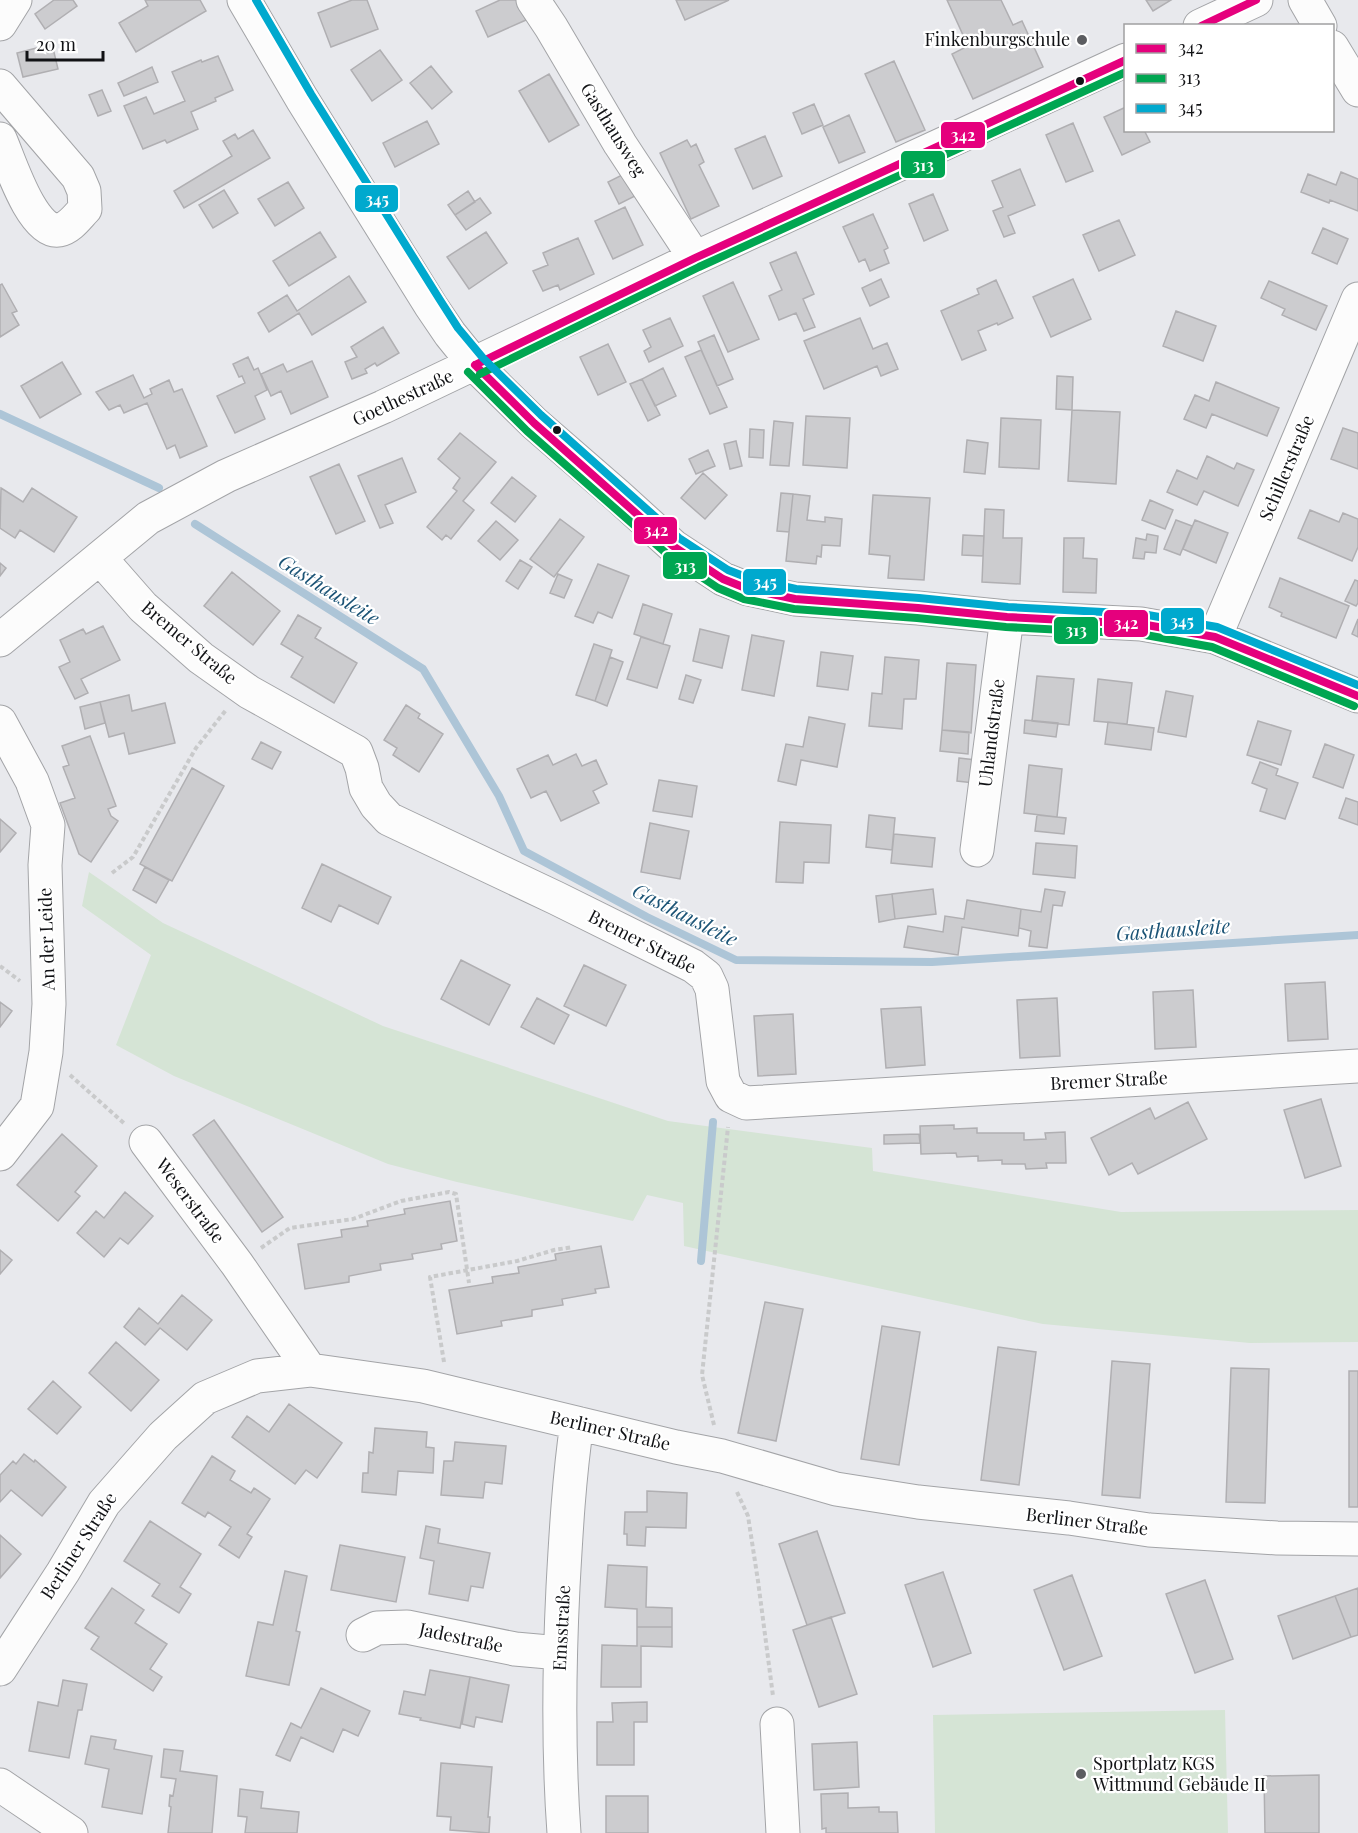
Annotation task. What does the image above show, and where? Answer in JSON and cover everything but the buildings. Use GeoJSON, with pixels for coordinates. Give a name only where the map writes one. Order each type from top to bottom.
{"type":"FeatureCollection","features":[{"type":"Feature","properties":{"kind":"street"},"geometry":{"type":"LineString","coordinates":[[0,24],[15,0]]}},
{"type":"Feature","properties":{"kind":"street","name":"Gasthausweg"},"geometry":{"type":"LineString","coordinates":[[533,0],[620,144],[695,258]]}},
{"type":"Feature","properties":{"kind":"street"},"geometry":{"type":"LineString","coordinates":[[1204,24],[1256,0]]}},
{"type":"Feature","properties":{"kind":"street"},"geometry":{"type":"LineString","coordinates":[[1305,0],[1319,24]]}},
{"type":"Feature","properties":{"kind":"street"},"geometry":{"type":"LineString","coordinates":[[251,2],[302,99],[431,306],[474,365],[534,423],[673,546],[698,564],[748,590],[795,599],[1007,617],[1141,624],[1215,637],[1358,696]]}},
{"type":"Feature","properties":{"kind":"street"},"geometry":{"type":"LineString","coordinates":[[1334,50],[1358,90]]}},
{"type":"Feature","properties":{"kind":"street","name":"Goethestraße"},"geometry":{"type":"LineString","coordinates":[[0,640],[148,518],[226,476],[474,365],[695,258],[1124,60]]}},
{"type":"Feature","properties":{"kind":"street"},"geometry":{"type":"LineString","coordinates":[[0,86],[78,177],[84,191],[84,209],[72,223],[60,230],[48,228],[34,215],[0,139]]}},
{"type":"Feature","properties":{"kind":"street","name":"Schillerstraße"},"geometry":{"type":"LineString","coordinates":[[1215,637],[1358,299]]}},
{"type":"Feature","properties":{"kind":"street","name":"Bremer Straße"},"geometry":{"type":"LineString","coordinates":[[100,558],[143,607],[201,658],[243,688],[356,752],[366,788],[375,805],[389,819],[556,898],[693,966],[706,976],[712,989],[723,1081],[731,1096],[746,1103],[1358,1066]]}},
{"type":"Feature","properties":{"kind":"street","name":"Uhlandstraße"},"geometry":{"type":"LineString","coordinates":[[977,850],[1007,617]]}},
{"type":"Feature","properties":{"kind":"street","name":"An der Leide"},"geometry":{"type":"LineString","coordinates":[[0,722],[32,781],[48,825],[45,865],[49,1004],[46,1052],[37,1107],[0,1154]]}},
{"type":"Feature","properties":{"kind":"street","name":"Weserstraße"},"geometry":{"type":"LineString","coordinates":[[146,1142],[237,1264],[310,1370]]}},
{"type":"Feature","properties":{"kind":"street","name":"Berliner Straße"},"geometry":{"type":"LineString","coordinates":[[0,1669],[63,1572],[104,1503],[163,1436],[205,1398],[257,1376],[310,1370],[423,1386],[577,1424],[722,1456],[836,1489],[918,1502],[1069,1518],[1149,1530],[1277,1538],[1358,1539]]}},
{"type":"Feature","properties":{"kind":"street","name":"Emsstraße"},"geometry":{"type":"LineString","coordinates":[[564,1833],[559,1713],[560,1653],[570,1473],[577,1424]]}},
{"type":"Feature","properties":{"kind":"street","name":"Jadestraße"},"geometry":{"type":"LineString","coordinates":[[363,1635],[377,1628],[407,1627],[515,1650],[560,1653]]}},
{"type":"Feature","properties":{"kind":"street"},"geometry":{"type":"LineString","coordinates":[[777,1724],[783,1833]]}},
{"type":"Feature","properties":{"kind":"street"},"geometry":{"type":"LineString","coordinates":[[0,1785],[70,1833]]}},
{"type":"Feature","properties":{"kind":"path"},"geometry":{"type":"LineString","coordinates":[[112,873],[133,857],[196,748],[243,688]]}},
{"type":"Feature","properties":{"kind":"path","name":"Weserstraße"},"geometry":{"type":"LineString","coordinates":[[46,1052],[146,1142]]}},
{"type":"Feature","properties":{"kind":"path"},"geometry":{"type":"LineString","coordinates":[[731,1096],[702,1375],[722,1456],[747,1516],[777,1724]]}},
{"type":"Feature","properties":{"kind":"path"},"geometry":{"type":"LineString","coordinates":[[237,1264],[291,1227],[353,1219],[401,1201],[449,1192],[456,1194],[469,1283]]}},
{"type":"Feature","properties":{"kind":"path"},"geometry":{"type":"LineString","coordinates":[[449,1392],[430,1277],[517,1261],[573,1247]]}},
{"type":"Feature","properties":{"kind":"green space"},"geometry":{"type":"Polygon","coordinates":[[[89,872],[163,923],[383,1026],[668,1121],[872,1148],[873,1171],[1121,1212],[1358,1210],[1358,1342],[1250,1343],[1043,1324],[684,1246],[683,1203],[647,1195],[633,1221],[457,1182],[388,1164],[174,1076],[116,1045],[151,955],[82,906],[89,872]]]}},
{"type":"Feature","properties":{"kind":"green space","name":"Sportplatz KGS Wittmund Gebäude II"},"geometry":{"type":"Polygon","coordinates":[[[1225,1710],[1228,1833],[935,1833],[933,1715],[1225,1710]]]}},
{"type":"Feature","properties":{"kind":"waterway"},"geometry":{"type":"LineString","coordinates":[[0,414],[159,488]]}},
{"type":"Feature","properties":{"kind":"waterway","name":"Gasthausleite"},"geometry":{"type":"LineString","coordinates":[[195,524],[423,669],[499,796],[524,851],[647,917],[736,960],[932,962],[1358,935]]}},
{"type":"Feature","properties":{"kind":"waterway"},"geometry":{"type":"LineString","coordinates":[[701,1261],[713,1122]]}},
{"type":"Feature","properties":{"kind":"transit line","name":"345"},"geometry":{"type":"LineString","coordinates":[[256,0],[311,94],[458,328],[483,358],[541,415],[679,538],[728,570],[751,579],[796,589],[1008,607],[1142,614],[1217,627],[1358,685]]}},
{"type":"Feature","properties":{"kind":"transit line","name":"342"},"geometry":{"type":"LineString","coordinates":[[1205,24],[1256,0]]}},
{"type":"Feature","properties":{"kind":"transit line","name":"342"},"geometry":{"type":"LineString","coordinates":[[475,365],[695,258],[1124,61]]}},
{"type":"Feature","properties":{"kind":"transit line","name":"313"},"geometry":{"type":"LineString","coordinates":[[480,374],[699,267],[1124,73]]}},
{"type":"Feature","properties":{"kind":"transit line","name":"342"},"geometry":{"type":"LineString","coordinates":[[475,365],[534,423],[673,546],[723,579],[748,589],[795,599],[1007,617],[1141,624],[1215,637],[1358,696]]}},
{"type":"Feature","properties":{"kind":"transit line","name":"313"},"geometry":{"type":"LineString","coordinates":[[468,372],[527,431],[667,554],[718,588],[744,599],[794,609],[1006,627],[1140,634],[1212,647],[1354,706]]}},
{"type":"Feature","properties":{"kind":"place","name":"Finkenburgschule"},"geometry":{"type":"Point","coordinates":[1082,40]}},
{"type":"Feature","properties":{"kind":"place","name":"Sportplatz KGS Wittmund Gebäude II"},"geometry":{"type":"Point","coordinates":[1081,1774]}}]}
